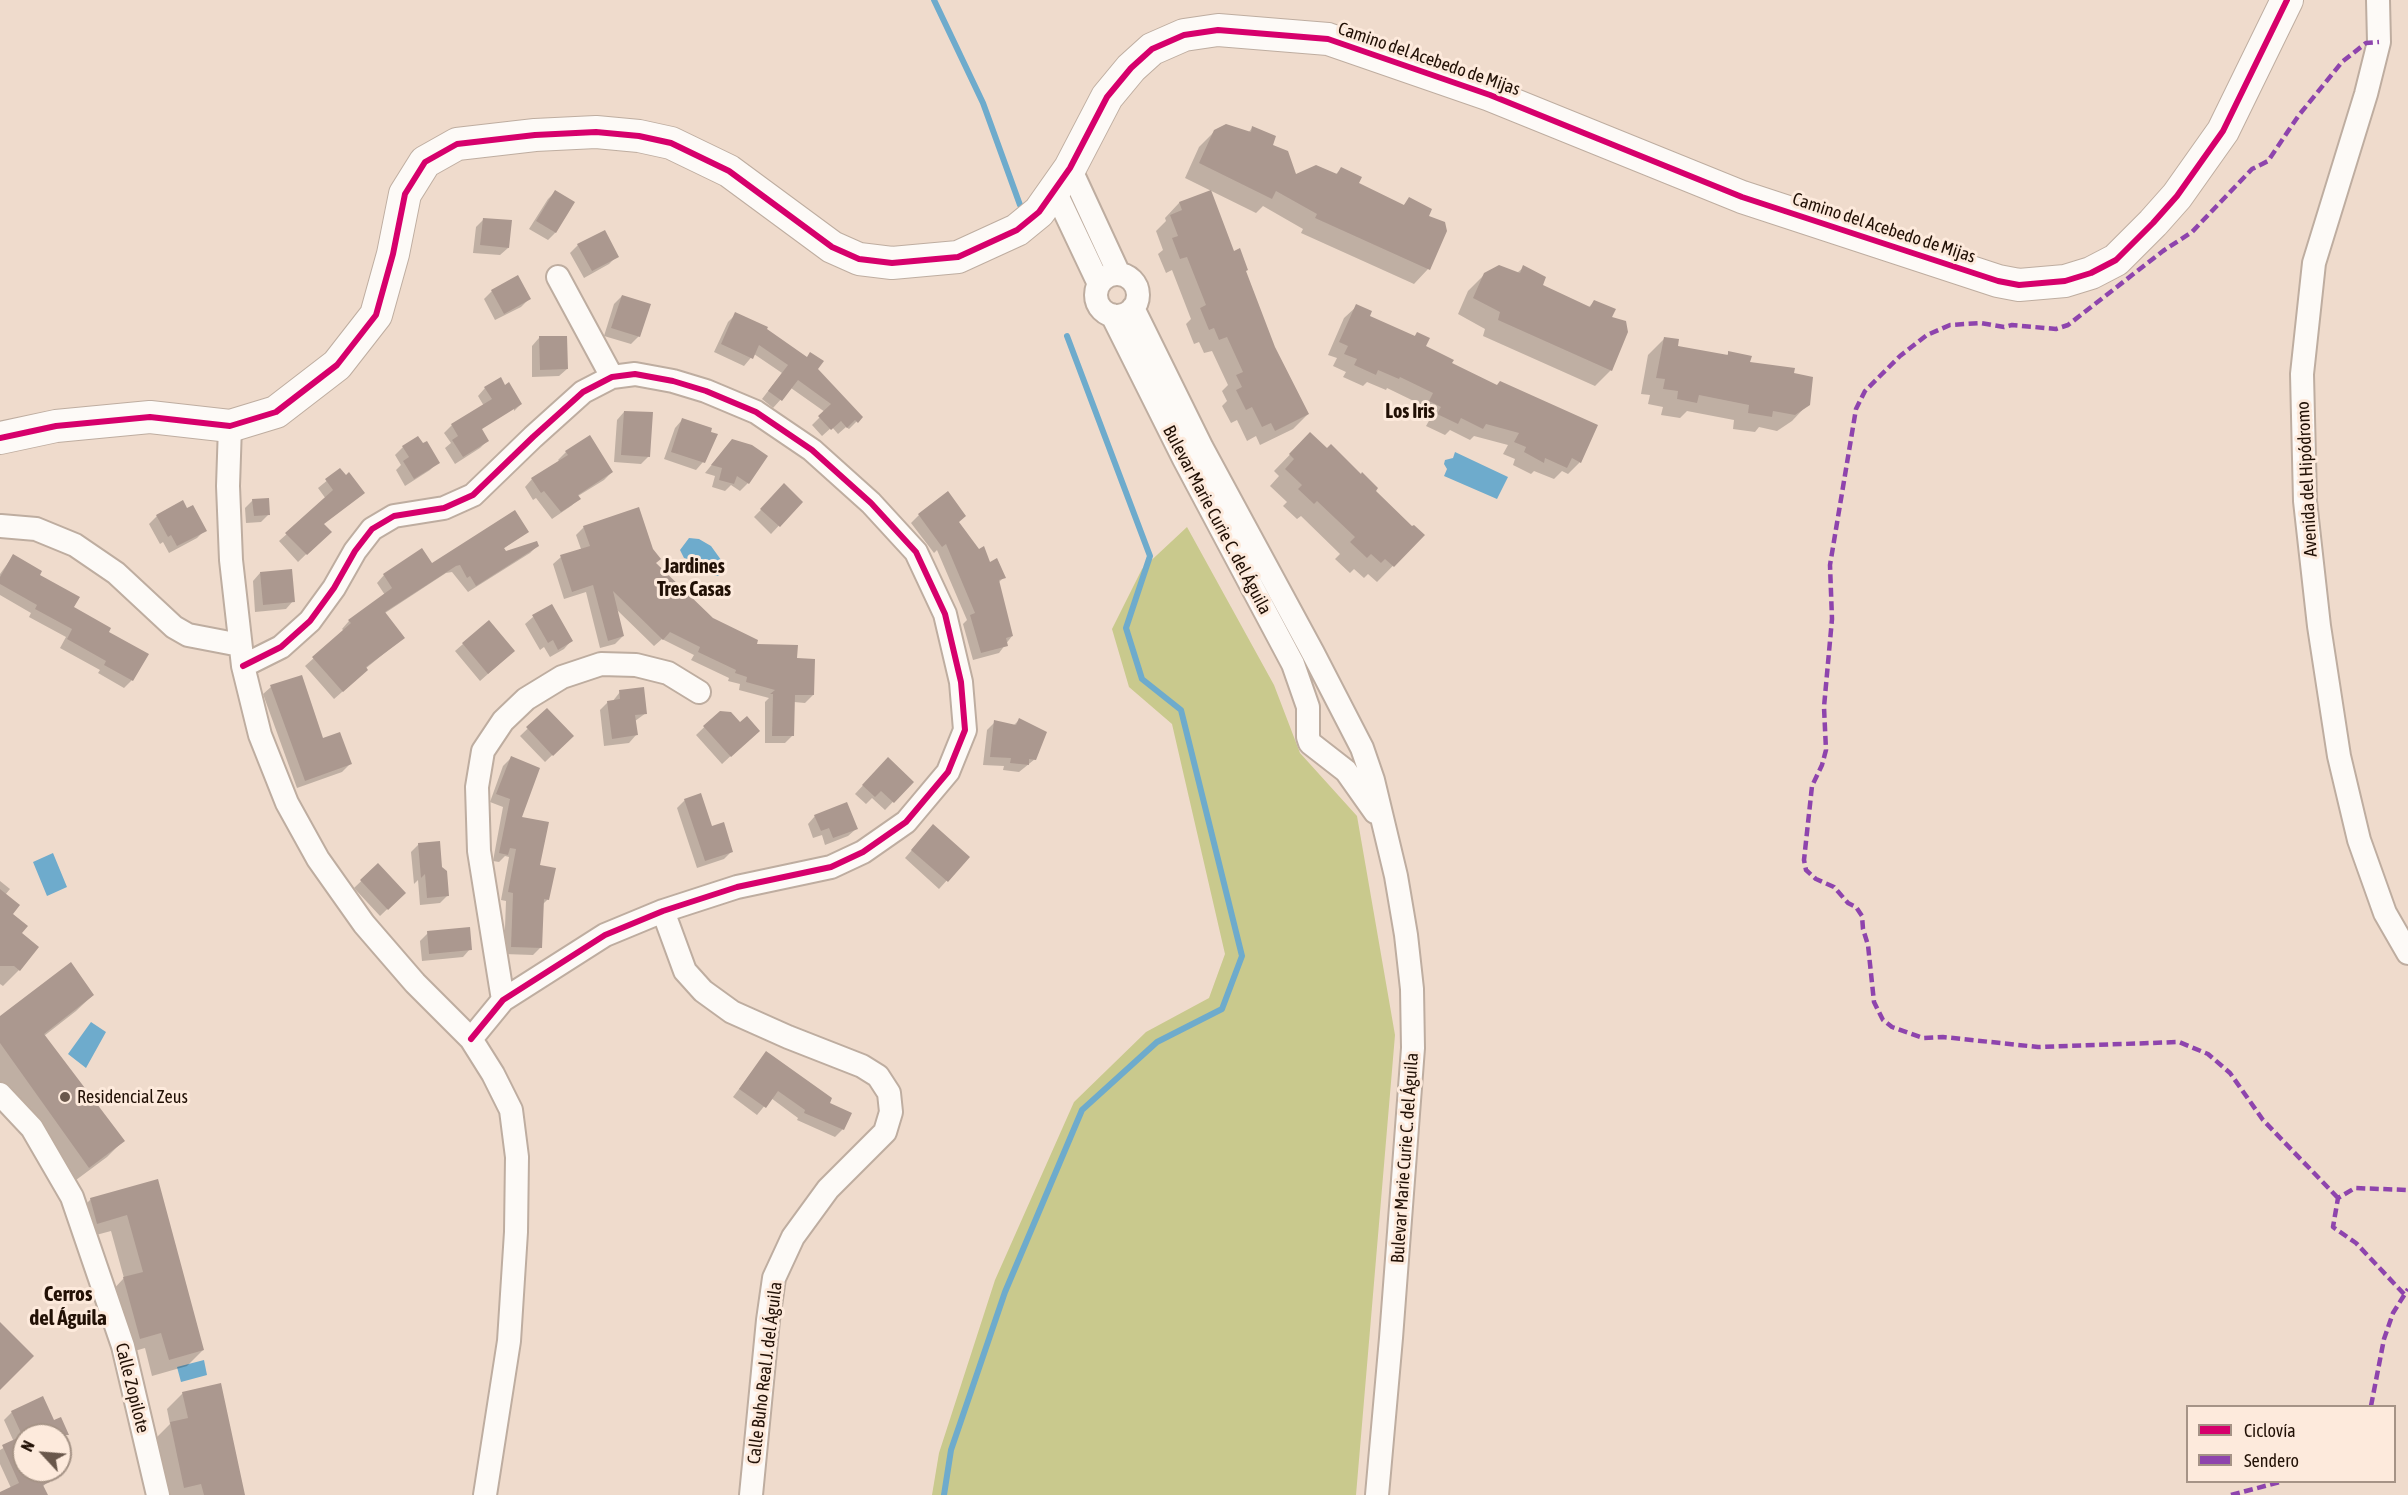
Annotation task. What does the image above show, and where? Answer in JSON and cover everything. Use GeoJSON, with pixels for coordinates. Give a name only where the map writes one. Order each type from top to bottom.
{"type":"FeatureCollection","features":[{"type":"Feature","properties":{"kind":"street","name":"Camino del Acebedo de Mijas"},"geometry":{"type":"LineString","coordinates":[[0,438],[56,426],[150,417],[230,426],[276,412],[337,365],[376,315],[393,254],[405,194],[425,162],[457,144],[535,135],[596,132],[639,136],[671,143],[729,171],[832,247],[859,259],[892,263],[958,258],[1017,230],[1039,212],[1063,179],[1107,97],[1131,68],[1152,49],[1184,35],[1218,30],[1328,39],[1490,95],[1742,197],[1998,281],[2019,285],[2065,281],[2091,273],[2116,261],[2177,196],[2223,131],[2288,0]]}},
{"type":"Feature","properties":{"kind":"street","name":"Avenida del Hipódromo"},"geometry":{"type":"LineString","coordinates":[[2378,0],[2379,42],[2366,94],[2314,263],[2302,374],[2305,489],[2319,626],[2340,756],[2359,840],[2385,913],[2408,954]]}},
{"type":"Feature","properties":{"kind":"street"},"geometry":{"type":"LineString","coordinates":[[1063,179],[1119,274]]}},
{"type":"Feature","properties":{"kind":"street"},"geometry":{"type":"LineString","coordinates":[[1063,179],[1099,284]]}},
{"type":"Feature","properties":{"kind":"street"},"geometry":{"type":"LineString","coordinates":[[1119,274],[1128,276],[1138,294],[1133,308],[1121,315],[1112,315],[1101,309],[1097,303],[1096,290],[1108,275],[1119,274]]}},
{"type":"Feature","properties":{"kind":"street"},"geometry":{"type":"LineString","coordinates":[[558,277],[612,377]]}},
{"type":"Feature","properties":{"kind":"street","name":"Bulevar Marie Curie C. del Águila"},"geometry":{"type":"LineString","coordinates":[[1133,308],[1202,448],[1362,748],[1373,780],[1396,876],[1412,989],[1413,1048],[1377,1495]]}},
{"type":"Feature","properties":{"kind":"street","name":"Bulevar Marie Curie C. del Águila"},"geometry":{"type":"LineString","coordinates":[[1112,315],[1184,459],[1293,664],[1308,708],[1310,743],[1346,771],[1383,824]]}},
{"type":"Feature","properties":{"kind":"street"},"geometry":{"type":"LineString","coordinates":[[2,526],[36,529],[75,545],[116,573],[174,627],[188,635],[242,656],[281,647],[310,621],[334,588],[355,551],[372,529],[394,516],[444,508],[473,495],[583,392],[612,377],[635,374],[673,381],[706,391],[756,412],[812,450],[871,503],[916,552],[945,614],[961,682],[965,730],[948,772],[906,822],[863,852],[831,867],[737,887],[663,911],[605,935],[502,1000],[471,1039]]}},
{"type":"Feature","properties":{"kind":"street"},"geometry":{"type":"LineString","coordinates":[[230,426],[228,486],[231,560],[242,656],[260,735],[288,803],[318,859],[364,924],[415,983],[471,1039],[493,1074],[511,1110],[518,1157],[509,1341],[485,1495]]}},
{"type":"Feature","properties":{"kind":"street"},"geometry":{"type":"LineString","coordinates":[[502,1000],[479,851],[477,787],[483,751],[503,721],[526,699],[562,677],[601,664],[636,665],[668,673],[699,692]]}},
{"type":"Feature","properties":{"kind":"street"},"geometry":{"type":"LineString","coordinates":[[1308,728],[1312,720],[1324,711],[1338,711],[1347,719],[1347,741],[1342,747],[1330,753],[1319,751]]}},
{"type":"Feature","properties":{"kind":"street","name":"Calle Buho Real J. del Águila"},"geometry":{"type":"LineString","coordinates":[[663,911],[685,971],[703,991],[732,1012],[862,1066],[878,1076],[889,1092],[891,1112],[885,1132],[828,1189],[793,1237],[774,1278],[751,1495]]}},
{"type":"Feature","properties":{"kind":"street","name":"Calle Zopilote"},"geometry":{"type":"LineString","coordinates":[[0,1094],[32,1128],[72,1197],[123,1346],[158,1495]]}},
{"type":"Feature","properties":{"kind":"green space"},"geometry":{"type":"Polygon","coordinates":[[[1187,527],[1274,685],[1300,753],[1357,816],[1395,1035],[1356,1495],[932,1495],[939,1453],[995,1280],[1074,1102],[1146,1032],[1209,998],[1225,954],[1172,724],[1129,687],[1112,629],[1142,569],[1187,527]]]}},
{"type":"Feature","properties":{"kind":"water"},"geometry":{"type":"Polygon","coordinates":[[[1455,452],[1508,477],[1497,499],[1444,476],[1447,469],[1444,464],[1445,460],[1453,458],[1455,452]]]}},
{"type":"Feature","properties":{"kind":"water"},"geometry":{"type":"Polygon","coordinates":[[[689,538],[699,539],[711,546],[724,564],[723,572],[719,576],[713,576],[707,572],[705,564],[684,558],[680,550],[689,538]]]}},
{"type":"Feature","properties":{"kind":"water"},"geometry":{"type":"Polygon","coordinates":[[[53,853],[67,887],[47,896],[33,862],[53,853]]]}},
{"type":"Feature","properties":{"kind":"water"},"geometry":{"type":"Polygon","coordinates":[[[91,1022],[106,1032],[86,1068],[68,1054],[91,1022]]]}},
{"type":"Feature","properties":{"kind":"water"},"geometry":{"type":"Polygon","coordinates":[[[204,1360],[207,1375],[181,1382],[177,1367],[204,1360]]]}},
{"type":"Feature","properties":{"kind":"building"},"geometry":{"type":"Polygon","coordinates":[[[1226,124],[1251,132],[1252,126],[1276,136],[1273,145],[1288,151],[1296,174],[1316,165],[1337,174],[1341,167],[1362,177],[1359,183],[1404,205],[1409,197],[1432,209],[1429,216],[1445,222],[1447,231],[1430,270],[1315,218],[1317,214],[1276,191],[1272,199],[1199,163],[1214,130],[1226,124]]]}},
{"type":"Feature","properties":{"kind":"building"},"geometry":{"type":"Polygon","coordinates":[[[555,190],[575,202],[556,233],[536,221],[555,190]]]}},
{"type":"Feature","properties":{"kind":"building"},"geometry":{"type":"Polygon","coordinates":[[[1211,190],[1234,251],[1240,248],[1248,270],[1246,271],[1275,347],[1309,414],[1275,431],[1271,423],[1262,427],[1252,407],[1246,410],[1236,390],[1242,387],[1236,375],[1243,372],[1227,337],[1219,340],[1214,328],[1209,330],[1200,308],[1206,305],[1187,257],[1180,259],[1172,238],[1178,236],[1170,215],[1182,210],[1179,202],[1211,190]]]}},
{"type":"Feature","properties":{"kind":"building"},"geometry":{"type":"Polygon","coordinates":[[[483,218],[512,220],[509,248],[480,245],[483,218]]]}},
{"type":"Feature","properties":{"kind":"building"},"geometry":{"type":"Polygon","coordinates":[[[605,230],[619,257],[592,271],[577,244],[605,230]]]}},
{"type":"Feature","properties":{"kind":"building"},"geometry":{"type":"Polygon","coordinates":[[[1499,265],[1520,273],[1523,265],[1546,277],[1543,285],[1590,307],[1594,300],[1616,309],[1612,317],[1626,321],[1628,332],[1612,371],[1498,320],[1500,312],[1473,298],[1484,273],[1499,265]]]}},
{"type":"Feature","properties":{"kind":"building"},"geometry":{"type":"Polygon","coordinates":[[[518,275],[531,299],[504,314],[491,290],[518,275]]]}},
{"type":"Feature","properties":{"kind":"building"},"geometry":{"type":"Polygon","coordinates":[[[622,295],[651,304],[640,337],[611,328],[622,295]]]}},
{"type":"Feature","properties":{"kind":"building"},"geometry":{"type":"Polygon","coordinates":[[[1356,304],[1372,311],[1370,316],[1415,336],[1417,332],[1430,338],[1426,346],[1454,360],[1452,363],[1497,385],[1500,381],[1598,425],[1581,463],[1572,458],[1567,468],[1545,458],[1544,463],[1524,452],[1526,447],[1514,442],[1519,433],[1486,424],[1483,429],[1461,418],[1458,424],[1437,414],[1441,407],[1429,401],[1433,393],[1400,377],[1399,379],[1378,370],[1376,375],[1354,365],[1357,359],[1344,354],[1348,346],[1339,342],[1356,304]]]}},
{"type":"Feature","properties":{"kind":"building"},"geometry":{"type":"Polygon","coordinates":[[[735,312],[768,327],[767,329],[807,357],[810,352],[824,361],[818,369],[863,417],[858,423],[855,420],[847,428],[841,421],[831,430],[818,416],[831,404],[798,380],[782,401],[768,391],[788,365],[759,345],[753,359],[721,344],[735,312]]]}},
{"type":"Feature","properties":{"kind":"building"},"geometry":{"type":"Polygon","coordinates":[[[539,336],[567,336],[568,369],[540,370],[539,336]]]}},
{"type":"Feature","properties":{"kind":"building"},"geometry":{"type":"Polygon","coordinates":[[[1664,337],[1679,339],[1678,346],[1728,355],[1728,351],[1752,356],[1750,362],[1795,368],[1794,373],[1813,377],[1810,405],[1795,415],[1773,411],[1772,417],[1748,413],[1749,405],[1699,395],[1697,403],[1677,399],[1678,391],[1663,389],[1665,379],[1656,378],[1664,337]]]}},
{"type":"Feature","properties":{"kind":"building"},"geometry":{"type":"Polygon","coordinates":[[[501,377],[505,385],[509,382],[522,404],[482,429],[489,441],[463,457],[452,440],[458,436],[451,424],[492,399],[484,387],[501,377]]]}},
{"type":"Feature","properties":{"kind":"building"},"geometry":{"type":"Polygon","coordinates":[[[624,411],[653,412],[650,457],[621,455],[624,411]]]}},
{"type":"Feature","properties":{"kind":"building"},"geometry":{"type":"Polygon","coordinates":[[[682,418],[712,428],[711,432],[718,434],[705,463],[671,452],[682,418]]]}},
{"type":"Feature","properties":{"kind":"building"},"geometry":{"type":"Polygon","coordinates":[[[1310,432],[1327,448],[1331,444],[1378,488],[1376,491],[1412,526],[1414,525],[1425,535],[1394,567],[1385,559],[1381,563],[1371,554],[1367,558],[1350,542],[1355,537],[1317,501],[1314,504],[1298,489],[1302,485],[1285,469],[1294,459],[1289,454],[1310,432]]]}},
{"type":"Feature","properties":{"kind":"building"},"geometry":{"type":"Polygon","coordinates":[[[590,435],[613,472],[578,495],[581,499],[561,512],[544,491],[541,493],[531,478],[568,455],[565,451],[590,435]]]}},
{"type":"Feature","properties":{"kind":"building"},"geometry":{"type":"Polygon","coordinates":[[[418,436],[423,443],[427,441],[440,463],[414,479],[403,461],[409,457],[402,446],[418,436]]]}},
{"type":"Feature","properties":{"kind":"building"},"geometry":{"type":"Polygon","coordinates":[[[732,439],[752,445],[768,456],[749,484],[737,476],[734,484],[719,480],[722,468],[711,465],[732,439]]]}},
{"type":"Feature","properties":{"kind":"building"},"geometry":{"type":"Polygon","coordinates":[[[340,468],[346,475],[349,472],[365,493],[324,524],[332,532],[307,555],[285,533],[333,490],[325,479],[340,468]]]}},
{"type":"Feature","properties":{"kind":"building"},"geometry":{"type":"Polygon","coordinates":[[[784,483],[803,502],[780,527],[760,509],[784,483]]]}},
{"type":"Feature","properties":{"kind":"building"},"geometry":{"type":"Polygon","coordinates":[[[948,491],[966,516],[959,522],[979,549],[984,546],[990,562],[997,558],[1006,578],[999,580],[1013,636],[1006,638],[1008,646],[981,653],[970,615],[975,613],[946,544],[942,547],[918,514],[948,491]]]}},
{"type":"Feature","properties":{"kind":"building"},"geometry":{"type":"Polygon","coordinates":[[[269,498],[270,515],[254,516],[252,499],[269,498]]]}},
{"type":"Feature","properties":{"kind":"building"},"geometry":{"type":"Polygon","coordinates":[[[183,500],[187,508],[193,505],[207,531],[177,546],[171,535],[168,537],[156,515],[183,500]]]}},
{"type":"Feature","properties":{"kind":"building"},"geometry":{"type":"Polygon","coordinates":[[[639,507],[653,549],[661,559],[656,563],[713,618],[758,640],[757,644],[798,645],[797,658],[815,659],[814,695],[795,695],[794,736],[772,736],[773,694],[770,694],[775,690],[746,682],[747,677],[735,673],[736,670],[698,652],[700,647],[670,632],[663,640],[613,591],[624,636],[608,641],[593,585],[572,592],[560,555],[590,546],[583,526],[639,507]]]}},
{"type":"Feature","properties":{"kind":"building"},"geometry":{"type":"Polygon","coordinates":[[[515,510],[529,532],[504,548],[506,551],[537,541],[539,546],[476,586],[470,576],[467,578],[460,565],[456,566],[385,612],[405,638],[366,667],[368,670],[343,692],[312,657],[351,623],[348,620],[392,588],[383,574],[422,548],[432,563],[515,510]]]}},
{"type":"Feature","properties":{"kind":"building"},"geometry":{"type":"Polygon","coordinates":[[[13,554],[42,571],[40,575],[80,597],[74,607],[111,628],[109,632],[149,654],[133,681],[104,665],[106,661],[67,639],[72,629],[35,609],[37,605],[0,584],[0,577],[13,554]]]}},
{"type":"Feature","properties":{"kind":"building"},"geometry":{"type":"Polygon","coordinates":[[[292,569],[295,602],[263,605],[260,572],[292,569]]]}},
{"type":"Feature","properties":{"kind":"building"},"geometry":{"type":"Polygon","coordinates":[[[552,604],[573,641],[558,650],[553,640],[548,643],[532,615],[552,604]]]}},
{"type":"Feature","properties":{"kind":"building"},"geometry":{"type":"Polygon","coordinates":[[[489,620],[515,651],[488,674],[462,643],[489,620]]]}},
{"type":"Feature","properties":{"kind":"building"},"geometry":{"type":"Polygon","coordinates":[[[302,675],[323,738],[340,732],[352,764],[305,781],[270,685],[302,675]]]}},
{"type":"Feature","properties":{"kind":"building"},"geometry":{"type":"Polygon","coordinates":[[[644,687],[647,714],[635,715],[638,735],[612,739],[607,701],[620,699],[619,690],[644,687]]]}},
{"type":"Feature","properties":{"kind":"building"},"geometry":{"type":"Polygon","coordinates":[[[547,708],[574,736],[553,756],[526,727],[547,708]]]}},
{"type":"Feature","properties":{"kind":"building"},"geometry":{"type":"Polygon","coordinates":[[[720,711],[731,712],[740,722],[747,716],[760,731],[731,757],[703,726],[720,711]]]}},
{"type":"Feature","properties":{"kind":"building"},"geometry":{"type":"Polygon","coordinates":[[[1019,718],[1047,732],[1036,760],[1029,759],[1029,765],[1010,763],[1011,758],[990,757],[994,720],[1016,725],[1019,718]]]}},
{"type":"Feature","properties":{"kind":"building"},"geometry":{"type":"Polygon","coordinates":[[[511,756],[540,768],[522,817],[549,822],[540,865],[556,868],[549,900],[544,899],[542,948],[511,947],[513,893],[508,892],[516,849],[510,848],[508,855],[499,853],[510,799],[496,794],[511,756]]]}},
{"type":"Feature","properties":{"kind":"building"},"geometry":{"type":"Polygon","coordinates":[[[888,757],[914,782],[894,803],[881,791],[875,797],[862,785],[888,757]]]}},
{"type":"Feature","properties":{"kind":"building"},"geometry":{"type":"Polygon","coordinates":[[[701,793],[712,826],[724,822],[733,852],[705,861],[684,799],[701,793]]]}},
{"type":"Feature","properties":{"kind":"building"},"geometry":{"type":"Polygon","coordinates":[[[847,802],[858,829],[833,838],[829,828],[821,831],[814,815],[847,802]]]}},
{"type":"Feature","properties":{"kind":"building"},"geometry":{"type":"Polygon","coordinates":[[[933,824],[970,857],[948,882],[911,850],[933,824]]]}},
{"type":"Feature","properties":{"kind":"building"},"geometry":{"type":"Polygon","coordinates":[[[440,841],[442,867],[447,871],[449,896],[427,898],[425,874],[421,878],[418,843],[440,841]]]}},
{"type":"Feature","properties":{"kind":"building"},"geometry":{"type":"Polygon","coordinates":[[[378,863],[406,893],[388,910],[360,880],[378,863]]]}},
{"type":"Feature","properties":{"kind":"building"},"geometry":{"type":"Polygon","coordinates":[[[0,889],[20,905],[13,914],[28,926],[22,933],[39,947],[20,971],[14,966],[0,966],[0,889]]]}},
{"type":"Feature","properties":{"kind":"building"},"geometry":{"type":"Polygon","coordinates":[[[470,927],[472,950],[429,954],[427,931],[470,927]]]}},
{"type":"Feature","properties":{"kind":"building","name":"Residencial Zeus"},"geometry":{"type":"Polygon","coordinates":[[[71,962],[94,995],[44,1034],[125,1141],[89,1168],[0,1043],[0,1016],[71,962]]]}},
{"type":"Feature","properties":{"kind":"building"},"geometry":{"type":"Polygon","coordinates":[[[766,1051],[832,1098],[830,1103],[852,1113],[844,1130],[804,1113],[805,1110],[778,1091],[766,1108],[739,1089],[766,1051]]]}},
{"type":"Feature","properties":{"kind":"building"},"geometry":{"type":"Polygon","coordinates":[[[158,1179],[204,1350],[169,1360],[161,1333],[140,1339],[123,1277],[143,1272],[127,1215],[97,1224],[90,1198],[158,1179]]]}},
{"type":"Feature","properties":{"kind":"building"},"geometry":{"type":"Polygon","coordinates":[[[0,1322],[34,1356],[0,1390],[0,1322]]]}},
{"type":"Feature","properties":{"kind":"building"},"geometry":{"type":"Polygon","coordinates":[[[221,1383],[245,1495],[204,1495],[201,1484],[184,1488],[170,1422],[188,1418],[182,1392],[221,1383]]]}},
{"type":"Feature","properties":{"kind":"building"},"geometry":{"type":"Polygon","coordinates":[[[43,1396],[54,1420],[61,1417],[64,1423],[16,1423],[11,1411],[43,1396]]]}},
{"type":"Feature","properties":{"kind":"building"},"geometry":{"type":"Polygon","coordinates":[[[12,1440],[12,1467],[2,1445],[12,1440]]]}},
{"type":"Feature","properties":{"kind":"building"},"geometry":{"type":"Polygon","coordinates":[[[19,1483],[48,1483],[43,1485],[48,1495],[0,1495],[0,1492],[19,1483]]]}},
{"type":"Feature","properties":{"kind":"waterway"},"geometry":{"type":"LineString","coordinates":[[934,0],[983,103],[1020,205]]}},
{"type":"Feature","properties":{"kind":"waterway"},"geometry":{"type":"LineString","coordinates":[[944,1495],[951,1450],[1005,1292],[1082,1110],[1157,1042],[1222,1009],[1242,956],[1181,710],[1142,679],[1126,628],[1150,556],[1067,336]]}},
{"type":"Feature","properties":{"kind":"marked path"},"geometry":{"type":"LineString","coordinates":[[2338,1198],[2263,1120],[2230,1073],[2208,1054],[2179,1042],[2038,1047],[1943,1037],[1923,1038],[1892,1027],[1883,1020],[1874,1002],[1868,945],[1862,916],[1856,907],[1848,903],[1834,887],[1816,879],[1806,870],[1804,860],[1812,786],[1826,750],[1824,707],[1832,619],[1830,565],[1856,409],[1865,391],[1900,356],[1927,335],[1950,325],[1981,323],[2004,327],[2012,325],[2056,329],[2068,325],[2163,251],[2192,232],[2252,169],[2268,161],[2299,115],[2342,62],[2366,43],[2379,42]]}},
{"type":"Feature","properties":{"kind":"marked path"},"geometry":{"type":"LineString","coordinates":[[2404,1294],[2356,1243],[2333,1227],[2338,1198],[2355,1188],[2408,1190]]}},
{"type":"Feature","properties":{"kind":"marked path"},"geometry":{"type":"LineString","coordinates":[[2371,1405],[2384,1339],[2393,1313],[2408,1289]]}},
{"type":"Feature","properties":{"kind":"marked path"},"geometry":{"type":"LineString","coordinates":[[2231,1495],[2276,1483]]}},
{"type":"Feature","properties":{"kind":"cycle path"},"geometry":{"type":"LineString","coordinates":[[0,438],[56,426],[150,417],[230,426],[276,412],[337,365],[376,315],[393,254],[405,194],[425,162],[457,144],[535,135],[596,132],[639,136],[671,143],[729,171],[832,247],[859,259],[892,263],[958,257],[1017,230],[1039,212],[1070,168],[1107,97],[1131,68],[1152,49],[1184,35],[1218,30],[1328,39],[1490,95],[1742,197],[1998,281],[2019,285],[2065,281],[2091,273],[2116,260],[2177,196],[2223,131],[2287,0]]}},
{"type":"Feature","properties":{"kind":"cycle path"},"geometry":{"type":"LineString","coordinates":[[243,666],[281,647],[310,621],[334,588],[355,551],[372,529],[394,516],[444,508],[473,495],[583,392],[612,377],[635,374],[673,381],[706,391],[756,412],[812,450],[871,503],[916,552],[945,614],[961,682],[965,730],[948,772],[906,822],[863,852],[831,867],[737,887],[663,911],[605,935],[503,1000],[471,1039]]}},
{"type":"Feature","properties":{"kind":"place","name":"Residencial Zeus"},"geometry":{"type":"Point","coordinates":[65,1097]}},
{"type":"Feature","properties":{"kind":"district","name":"Los Iris"},"geometry":{"type":"Point","coordinates":[1410,412]}},
{"type":"Feature","properties":{"kind":"district","name":"Jardines Tres Casas"},"geometry":{"type":"Point","coordinates":[694,578]}},
{"type":"Feature","properties":{"kind":"district","name":"Cerros del Águila"},"geometry":{"type":"Point","coordinates":[68,1306]}}]}
